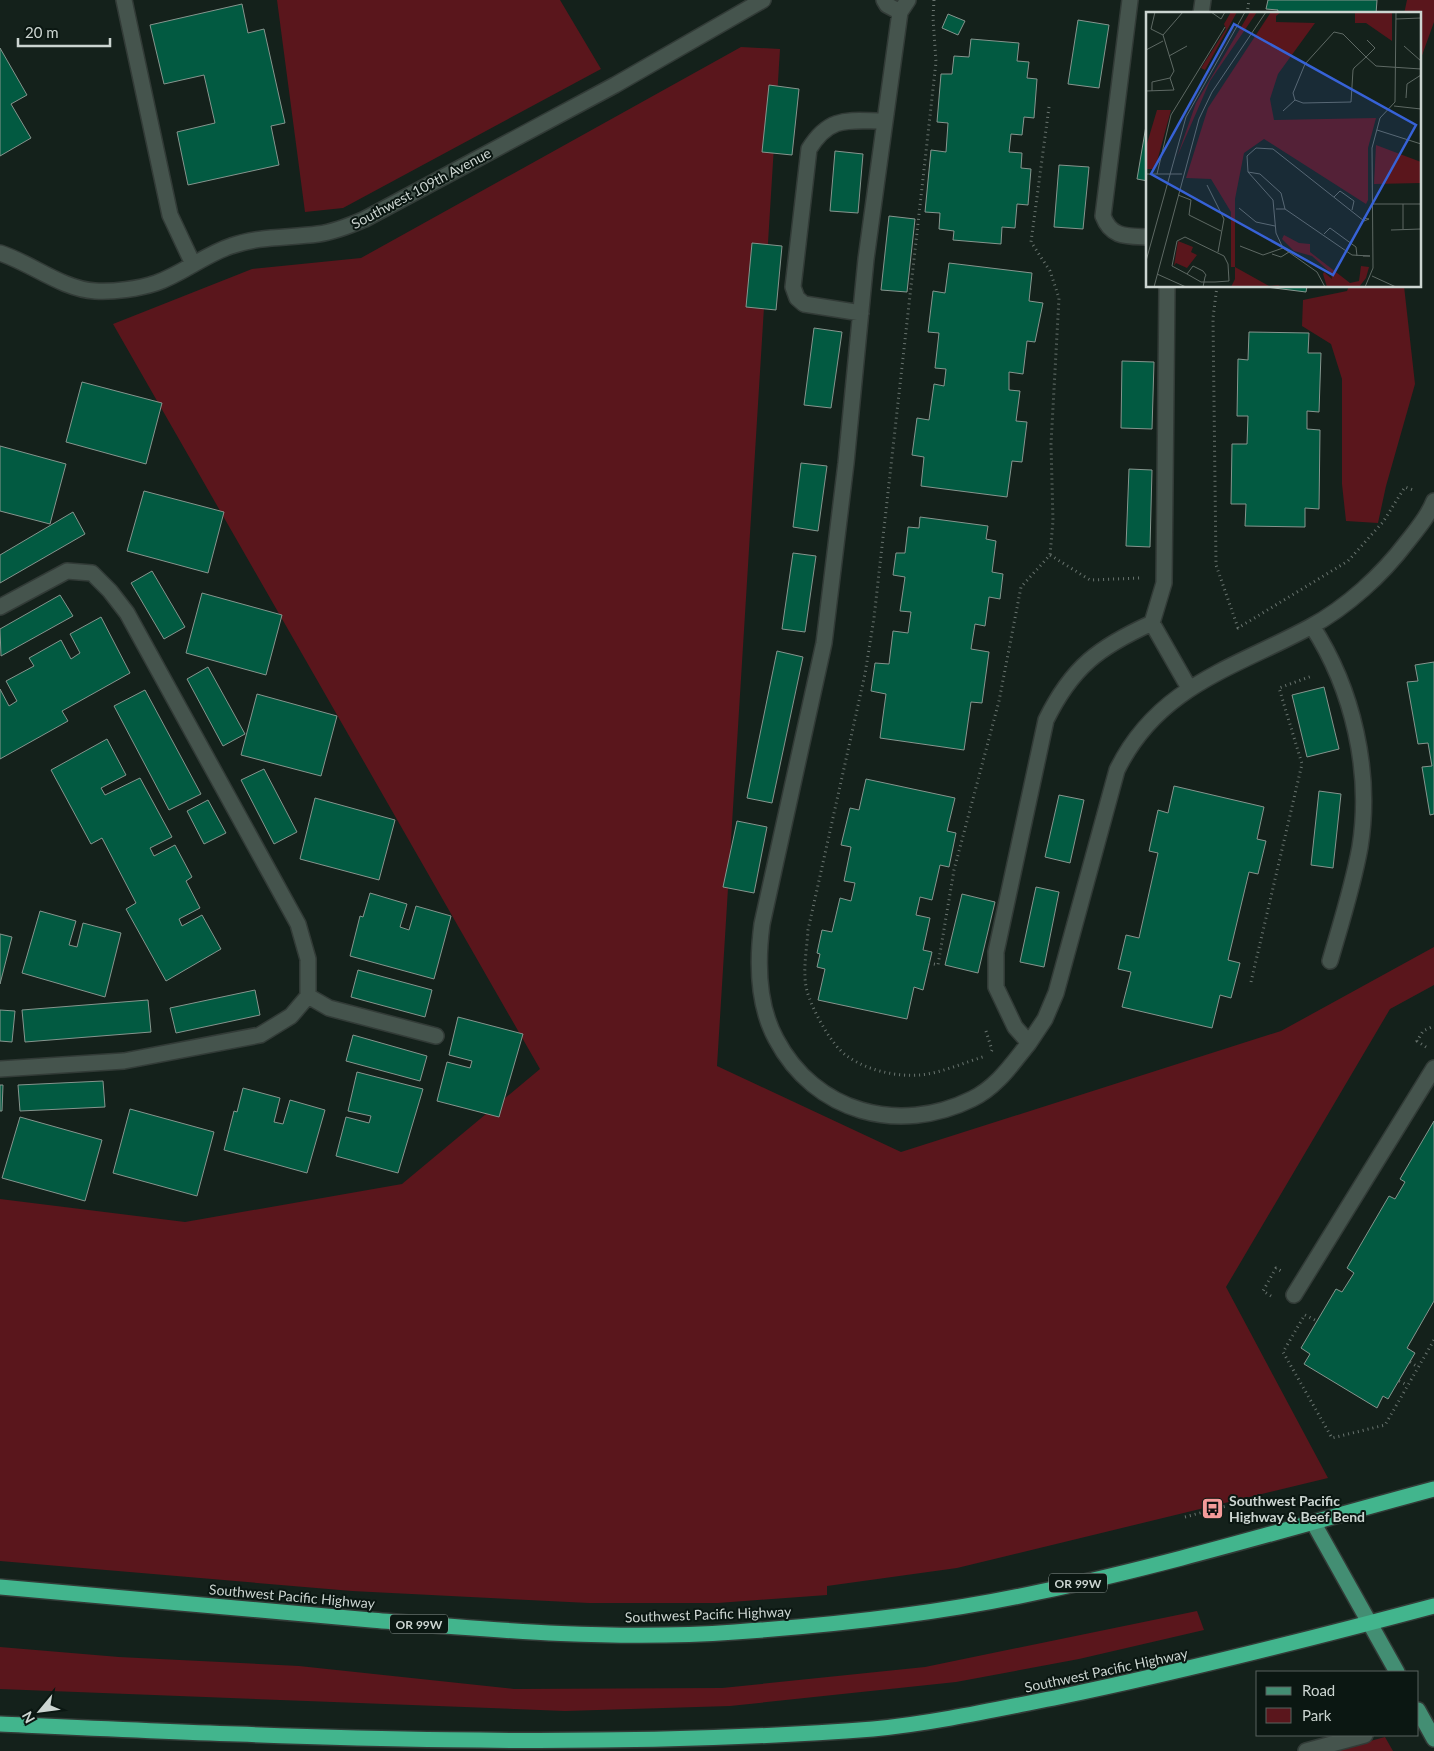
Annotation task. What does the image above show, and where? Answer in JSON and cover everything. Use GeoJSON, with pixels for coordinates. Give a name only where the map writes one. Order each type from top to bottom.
{"type":"FeatureCollection","features":[{"type":"Feature","properties":{"kind":"highway","name":"Southwest Pacific Highway"},"geometry":{"type":"LineString","coordinates":[[0,1587],[439,1626],[566,1634],[732,1633],[857,1621],[939,1610],[1038,1592],[1313,1522],[1434,1488]]}},
{"type":"Feature","properties":{"kind":"highway","name":"Southwest Pacific Highway"},"geometry":{"type":"LineString","coordinates":[[0,1724],[385,1743],[576,1745],[728,1740],[875,1729],[1017,1706],[1160,1676],[1434,1606]]}},
{"type":"Feature","properties":{"kind":"main road"},"geometry":{"type":"LineString","coordinates":[[1313,1522],[1396,1671]]}},
{"type":"Feature","properties":{"kind":"main road"},"geometry":{"type":"LineString","coordinates":[[1419,1712],[1434,1740]]}},
{"type":"Feature","properties":{"kind":"street"},"geometry":{"type":"LineString","coordinates":[[124,0],[170,215],[193,264]]}},
{"type":"Feature","properties":{"kind":"street"},"geometry":{"type":"LineString","coordinates":[[884,0],[887,5],[904,6],[884,121],[824,643],[762,924],[758,956],[760,986],[775,1038],[800,1072],[816,1087],[860,1111],[883,1116],[911,1116],[946,1109],[973,1099],[997,1082],[1029,1043],[1045,1019],[1056,993],[1117,770],[1128,746],[1167,704],[1189,688],[1235,663],[1312,626],[1339,608],[1392,563],[1430,513],[1434,502]]}},
{"type":"Feature","properties":{"kind":"street"},"geometry":{"type":"LineString","coordinates":[[1130,0],[1103,216],[1110,230],[1118,235],[1146,237]]}},
{"type":"Feature","properties":{"kind":"street","name":"Southwest 109th Avenue"},"geometry":{"type":"LineString","coordinates":[[0,253],[18,259],[63,282],[94,291],[124,289],[156,283],[232,245],[266,238],[319,234],[343,228],[365,219],[616,85],[760,1]]}},
{"type":"Feature","properties":{"kind":"street"},"geometry":{"type":"LineString","coordinates":[[861,313],[813,308],[796,298],[793,287],[807,169],[810,149],[816,138],[829,127],[846,119],[884,121]]}},
{"type":"Feature","properties":{"kind":"street"},"geometry":{"type":"LineString","coordinates":[[1167,288],[1163,581],[1152,623],[1189,688]]}},
{"type":"Feature","properties":{"kind":"street"},"geometry":{"type":"LineString","coordinates":[[0,607],[66,571],[92,572],[110,590],[127,613],[298,924],[308,959],[308,996],[291,1016],[260,1034],[124,1062],[0,1069]]}},
{"type":"Feature","properties":{"kind":"street"},"geometry":{"type":"LineString","coordinates":[[1029,1043],[1015,1027],[996,987],[996,952],[1046,720],[1057,698],[1077,671],[1115,640],[1152,623]]}},
{"type":"Feature","properties":{"kind":"street"},"geometry":{"type":"LineString","coordinates":[[1312,626],[1329,653],[1346,692],[1358,747],[1362,816],[1360,846],[1350,896],[1330,961]]}},
{"type":"Feature","properties":{"kind":"street"},"geometry":{"type":"LineString","coordinates":[[308,996],[329,1008],[436,1036]]}},
{"type":"Feature","properties":{"kind":"street"},"geometry":{"type":"LineString","coordinates":[[1294,1295],[1434,1068]]}},
{"type":"Feature","properties":{"kind":"street"},"geometry":{"type":"LineString","coordinates":[[1306,1751],[1361,1736]]}},
{"type":"Feature","properties":{"kind":"path"},"geometry":{"type":"LineString","coordinates":[[934,0],[933,18],[936,62],[874,618],[865,674],[808,930],[805,963],[807,991],[824,1028],[835,1044],[847,1056],[885,1073],[920,1075],[987,1056],[992,1050],[986,1032]]}},
{"type":"Feature","properties":{"kind":"path"},"geometry":{"type":"LineString","coordinates":[[929,963],[938,965],[954,870],[999,701],[1021,587],[1050,554],[1053,521],[1051,444],[1059,298],[1050,271],[1031,242],[1048,107]]}},
{"type":"Feature","properties":{"kind":"path"},"geometry":{"type":"LineString","coordinates":[[1217,288],[1213,318],[1216,565],[1238,628],[1348,561],[1383,522],[1405,487],[1419,493]]}},
{"type":"Feature","properties":{"kind":"path"},"geometry":{"type":"LineString","coordinates":[[1050,554],[1090,580],[1144,578],[1163,581]]}},
{"type":"Feature","properties":{"kind":"path"},"geometry":{"type":"LineString","coordinates":[[1251,982],[1302,764],[1279,688],[1336,668]]}},
{"type":"Feature","properties":{"kind":"path"},"geometry":{"type":"LineString","coordinates":[[1433,1051],[1417,1041],[1423,1031],[1434,1026]]}},
{"type":"Feature","properties":{"kind":"path"},"geometry":{"type":"LineString","coordinates":[[1276,1268],[1262,1291],[1279,1301]]}},
{"type":"Feature","properties":{"kind":"path"},"geometry":{"type":"LineString","coordinates":[[1296,1310],[1317,1321]]}},
{"type":"Feature","properties":{"kind":"path"},"geometry":{"type":"LineString","coordinates":[[1304,1315],[1283,1352],[1332,1438],[1385,1425],[1434,1340]]}},
{"type":"Feature","properties":{"kind":"path"},"geometry":{"type":"LineString","coordinates":[[1410,1362],[1418,1367]]}},
{"type":"Feature","properties":{"kind":"path"},"geometry":{"type":"LineString","coordinates":[[1399,1381],[1407,1386]]}},
{"type":"Feature","properties":{"kind":"path"},"geometry":{"type":"LineString","coordinates":[[1185,1517],[1245,1501]]}},
{"type":"Feature","properties":{"kind":"green space"},"geometry":{"type":"Polygon","coordinates":[[[277,0],[560,0],[601,69],[343,208],[305,212],[277,0]]]}},
{"type":"Feature","properties":{"kind":"green space"},"geometry":{"type":"Polygon","coordinates":[[[1407,0],[1434,0],[1434,22],[1422,55],[1422,12],[1404,12],[1407,0]]]}},
{"type":"Feature","properties":{"kind":"green space"},"geometry":{"type":"Polygon","coordinates":[[[741,47],[780,49],[717,1066],[901,1152],[1281,1031],[1434,947],[1434,985],[1390,1009],[1226,1287],[1328,1478],[957,1568],[827,1586],[827,1595],[718,1603],[589,1603],[352,1591],[0,1561],[0,1199],[185,1222],[402,1184],[540,1069],[113,324],[252,269],[361,258],[741,47]]]}},
{"type":"Feature","properties":{"kind":"green space"},"geometry":{"type":"Polygon","coordinates":[[[1348,288],[1404,288],[1415,384],[1386,486],[1378,523],[1346,521],[1342,484],[1342,379],[1331,344],[1302,326],[1303,300],[1347,291],[1348,288]]]}},
{"type":"Feature","properties":{"kind":"green space"},"geometry":{"type":"Polygon","coordinates":[[[1197,1611],[1204,1630],[1079,1659],[956,1682],[730,1706],[565,1711],[0,1689],[0,1647],[119,1657],[299,1666],[514,1689],[722,1688],[925,1667],[1197,1611]]]}},
{"type":"Feature","properties":{"kind":"green space"},"geometry":{"type":"Polygon","coordinates":[[[1385,1737],[1393,1751],[1333,1751],[1385,1737]]]}},
{"type":"Feature","properties":{"kind":"building"},"geometry":{"type":"Polygon","coordinates":[[[1268,0],[1377,0],[1376,12],[1278,12],[1278,10],[1266,9],[1268,0]]]}},
{"type":"Feature","properties":{"kind":"building"},"geometry":{"type":"Polygon","coordinates":[[[242,4],[248,33],[264,29],[285,123],[271,126],[279,165],[188,185],[177,132],[215,123],[204,75],[164,84],[150,25],[242,4]]]}},
{"type":"Feature","properties":{"kind":"building"},"geometry":{"type":"Polygon","coordinates":[[[948,14],[965,21],[958,35],[942,28],[948,14]]]}},
{"type":"Feature","properties":{"kind":"building"},"geometry":{"type":"Polygon","coordinates":[[[1078,20],[1109,25],[1099,88],[1068,84],[1078,20]]]}},
{"type":"Feature","properties":{"kind":"building"},"geometry":{"type":"Polygon","coordinates":[[[971,39],[1019,43],[1017,61],[1029,62],[1027,78],[1037,79],[1034,118],[1024,117],[1022,135],[1011,134],[1009,152],[1022,153],[1021,168],[1031,169],[1028,205],[1017,204],[1015,228],[1002,227],[1001,244],[953,240],[954,231],[939,229],[940,213],[925,212],[931,150],[946,152],[948,123],[937,122],[941,74],[952,74],[954,56],[969,57],[971,39]]]}},
{"type":"Feature","properties":{"kind":"building"},"geometry":{"type":"Polygon","coordinates":[[[0,48],[27,95],[11,104],[31,138],[0,156],[0,48]]]}},
{"type":"Feature","properties":{"kind":"building"},"geometry":{"type":"Polygon","coordinates":[[[769,85],[799,89],[792,155],[762,152],[769,85]]]}},
{"type":"Feature","properties":{"kind":"building"},"geometry":{"type":"Polygon","coordinates":[[[1146,126],[1146,181],[1137,179],[1146,126]]]}},
{"type":"Feature","properties":{"kind":"building"},"geometry":{"type":"Polygon","coordinates":[[[835,151],[863,154],[858,213],[830,211],[835,151]]]}},
{"type":"Feature","properties":{"kind":"building"},"geometry":{"type":"Polygon","coordinates":[[[1059,165],[1089,167],[1083,229],[1054,227],[1059,165]]]}},
{"type":"Feature","properties":{"kind":"building"},"geometry":{"type":"Polygon","coordinates":[[[889,216],[915,219],[907,292],[881,290],[889,216]]]}},
{"type":"Feature","properties":{"kind":"building"},"geometry":{"type":"Polygon","coordinates":[[[752,243],[782,246],[776,310],[746,307],[752,243]]]}},
{"type":"Feature","properties":{"kind":"building"},"geometry":{"type":"Polygon","coordinates":[[[949,263],[1032,273],[1029,301],[1043,303],[1035,342],[1027,341],[1023,374],[1009,372],[1009,390],[1020,391],[1016,421],[1027,422],[1022,462],[1012,461],[1007,497],[921,486],[924,457],[912,455],[917,418],[929,420],[934,384],[944,386],[946,369],[935,368],[939,333],[928,332],[933,291],[945,293],[949,263]]]}},
{"type":"Feature","properties":{"kind":"building"},"geometry":{"type":"Polygon","coordinates":[[[1274,288],[1307,288],[1306,292],[1274,288]]]}},
{"type":"Feature","properties":{"kind":"building"},"geometry":{"type":"Polygon","coordinates":[[[814,328],[842,332],[831,408],[804,405],[814,328]]]}},
{"type":"Feature","properties":{"kind":"building"},"geometry":{"type":"Polygon","coordinates":[[[1249,332],[1309,333],[1308,353],[1321,353],[1319,412],[1307,411],[1307,429],[1320,430],[1319,509],[1305,508],[1305,527],[1245,526],[1246,504],[1231,504],[1232,444],[1247,444],[1248,416],[1237,416],[1238,359],[1248,360],[1249,332]]]}},
{"type":"Feature","properties":{"kind":"building"},"geometry":{"type":"Polygon","coordinates":[[[1122,361],[1154,362],[1152,429],[1121,428],[1122,361]]]}},
{"type":"Feature","properties":{"kind":"building"},"geometry":{"type":"Polygon","coordinates":[[[82,382],[162,403],[146,464],[66,442],[82,382]]]}},
{"type":"Feature","properties":{"kind":"building"},"geometry":{"type":"Polygon","coordinates":[[[0,446],[66,464],[50,524],[0,511],[0,446]]]}},
{"type":"Feature","properties":{"kind":"building"},"geometry":{"type":"Polygon","coordinates":[[[801,463],[827,466],[818,531],[793,527],[801,463]]]}},
{"type":"Feature","properties":{"kind":"building"},"geometry":{"type":"Polygon","coordinates":[[[1129,469],[1152,470],[1150,547],[1126,546],[1129,469]]]}},
{"type":"Feature","properties":{"kind":"building"},"geometry":{"type":"Polygon","coordinates":[[[144,491],[224,512],[208,573],[127,551],[144,491]]]}},
{"type":"Feature","properties":{"kind":"building"},"geometry":{"type":"Polygon","coordinates":[[[73,512],[85,534],[0,583],[0,555],[73,512]]]}},
{"type":"Feature","properties":{"kind":"building"},"geometry":{"type":"Polygon","coordinates":[[[920,517],[988,526],[986,539],[996,541],[992,572],[1003,574],[1000,599],[989,597],[985,626],[975,624],[971,649],[989,652],[982,703],[971,702],[964,750],[880,738],[886,694],[871,691],[875,663],[889,664],[893,631],[908,633],[911,612],[900,611],[905,577],[893,575],[896,553],[905,553],[908,527],[919,528],[920,517]]]}},
{"type":"Feature","properties":{"kind":"building"},"geometry":{"type":"Polygon","coordinates":[[[793,553],[816,556],[805,632],[782,629],[793,553]]]}},
{"type":"Feature","properties":{"kind":"building"},"geometry":{"type":"Polygon","coordinates":[[[152,571],[185,627],[164,639],[131,583],[152,571]]]}},
{"type":"Feature","properties":{"kind":"building"},"geometry":{"type":"Polygon","coordinates":[[[202,593],[282,615],[266,675],[186,653],[202,593]]]}},
{"type":"Feature","properties":{"kind":"building"},"geometry":{"type":"Polygon","coordinates":[[[60,595],[73,616],[1,656],[0,629],[60,595]]]}},
{"type":"Feature","properties":{"kind":"building"},"geometry":{"type":"Polygon","coordinates":[[[101,617],[130,673],[62,711],[68,721],[0,759],[0,689],[9,706],[17,701],[6,681],[34,666],[29,658],[61,640],[71,659],[80,653],[70,634],[101,617]]]}},
{"type":"Feature","properties":{"kind":"building"},"geometry":{"type":"Polygon","coordinates":[[[777,651],[803,657],[772,803],[747,798],[777,651]]]}},
{"type":"Feature","properties":{"kind":"building"},"geometry":{"type":"Polygon","coordinates":[[[1434,662],[1434,814],[1430,815],[1422,767],[1432,766],[1428,743],[1418,744],[1407,682],[1418,681],[1415,665],[1434,662]]]}},
{"type":"Feature","properties":{"kind":"building"},"geometry":{"type":"Polygon","coordinates":[[[208,667],[245,734],[223,746],[187,679],[208,667]]]}},
{"type":"Feature","properties":{"kind":"building"},"geometry":{"type":"Polygon","coordinates":[[[1324,687],[1339,749],[1307,757],[1292,695],[1324,687]]]}},
{"type":"Feature","properties":{"kind":"building"},"geometry":{"type":"Polygon","coordinates":[[[145,690],[201,794],[169,810],[114,706],[145,690]]]}},
{"type":"Feature","properties":{"kind":"building"},"geometry":{"type":"Polygon","coordinates":[[[257,694],[337,716],[321,776],[241,755],[257,694]]]}},
{"type":"Feature","properties":{"kind":"building"},"geometry":{"type":"Polygon","coordinates":[[[107,739],[126,775],[101,788],[105,795],[140,778],[172,837],[150,848],[154,856],[175,845],[192,877],[186,881],[200,908],[179,919],[182,926],[202,915],[221,949],[166,981],[126,909],[136,903],[102,838],[91,844],[51,770],[107,739]]]}},
{"type":"Feature","properties":{"kind":"building"},"geometry":{"type":"Polygon","coordinates":[[[264,769],[297,832],[274,844],[241,780],[264,769]]]}},
{"type":"Feature","properties":{"kind":"building"},"geometry":{"type":"Polygon","coordinates":[[[866,779],[955,798],[947,831],[956,833],[949,867],[940,865],[932,900],[920,897],[916,915],[930,918],[923,950],[932,952],[923,990],[914,987],[907,1019],[818,1000],[825,969],[817,967],[820,954],[817,953],[822,930],[832,932],[840,898],[851,901],[855,883],[844,881],[851,847],[841,845],[850,808],[859,810],[866,779]]]}},
{"type":"Feature","properties":{"kind":"building"},"geometry":{"type":"Polygon","coordinates":[[[1174,786],[1264,807],[1257,839],[1266,841],[1258,874],[1249,872],[1228,960],[1240,963],[1231,998],[1220,995],[1212,1028],[1122,1007],[1131,972],[1118,969],[1126,935],[1139,938],[1158,853],[1149,851],[1158,810],[1168,813],[1174,786]]]}},
{"type":"Feature","properties":{"kind":"building"},"geometry":{"type":"Polygon","coordinates":[[[1319,791],[1341,794],[1333,868],[1311,865],[1319,791]]]}},
{"type":"Feature","properties":{"kind":"building"},"geometry":{"type":"Polygon","coordinates":[[[1059,795],[1084,800],[1070,863],[1045,857],[1059,795]]]}},
{"type":"Feature","properties":{"kind":"building"},"geometry":{"type":"Polygon","coordinates":[[[315,798],[395,820],[379,880],[300,859],[315,798]]]}},
{"type":"Feature","properties":{"kind":"building"},"geometry":{"type":"Polygon","coordinates":[[[208,800],[226,833],[204,844],[187,811],[208,800]]]}},
{"type":"Feature","properties":{"kind":"building"},"geometry":{"type":"Polygon","coordinates":[[[737,821],[767,827],[754,893],[723,887],[737,821]]]}},
{"type":"Feature","properties":{"kind":"building"},"geometry":{"type":"Polygon","coordinates":[[[1036,887],[1059,892],[1044,967],[1020,962],[1036,887]]]}},
{"type":"Feature","properties":{"kind":"building"},"geometry":{"type":"Polygon","coordinates":[[[370,893],[407,904],[400,927],[409,930],[416,906],[451,916],[434,979],[350,956],[360,916],[363,917],[370,893]]]}},
{"type":"Feature","properties":{"kind":"building"},"geometry":{"type":"Polygon","coordinates":[[[962,894],[995,902],[978,973],[945,965],[962,894]]]}},
{"type":"Feature","properties":{"kind":"building"},"geometry":{"type":"Polygon","coordinates":[[[40,911],[76,921],[69,945],[77,947],[83,923],[121,933],[105,997],[22,973],[40,911]]]}},
{"type":"Feature","properties":{"kind":"building"},"geometry":{"type":"Polygon","coordinates":[[[0,934],[12,937],[0,984],[0,934]]]}},
{"type":"Feature","properties":{"kind":"building"},"geometry":{"type":"Polygon","coordinates":[[[358,970],[432,990],[425,1017],[351,997],[358,970]]]}},
{"type":"Feature","properties":{"kind":"building"},"geometry":{"type":"Polygon","coordinates":[[[255,990],[260,1015],[176,1033],[170,1008],[255,990]]]}},
{"type":"Feature","properties":{"kind":"building"},"geometry":{"type":"Polygon","coordinates":[[[148,1000],[151,1032],[25,1042],[22,1010],[148,1000]]]}},
{"type":"Feature","properties":{"kind":"building"},"geometry":{"type":"Polygon","coordinates":[[[0,1010],[15,1011],[12,1042],[0,1041],[0,1010]]]}},
{"type":"Feature","properties":{"kind":"building"},"geometry":{"type":"Polygon","coordinates":[[[458,1017],[523,1034],[499,1117],[437,1101],[447,1062],[470,1068],[472,1061],[449,1055],[458,1017]]]}},
{"type":"Feature","properties":{"kind":"building"},"geometry":{"type":"Polygon","coordinates":[[[353,1035],[427,1056],[420,1081],[346,1061],[353,1035]]]}},
{"type":"Feature","properties":{"kind":"building"},"geometry":{"type":"Polygon","coordinates":[[[357,1072],[423,1089],[398,1173],[336,1156],[346,1117],[369,1123],[371,1116],[348,1111],[357,1072]]]}},
{"type":"Feature","properties":{"kind":"building"},"geometry":{"type":"Polygon","coordinates":[[[103,1081],[105,1107],[20,1111],[18,1085],[103,1081]]]}},
{"type":"Feature","properties":{"kind":"building"},"geometry":{"type":"Polygon","coordinates":[[[0,1085],[3,1085],[2,1111],[0,1111],[0,1085]]]}},
{"type":"Feature","properties":{"kind":"building"},"geometry":{"type":"Polygon","coordinates":[[[243,1088],[280,1098],[274,1122],[283,1124],[290,1100],[325,1110],[307,1173],[224,1150],[234,1111],[237,1112],[243,1088]]]}},
{"type":"Feature","properties":{"kind":"building"},"geometry":{"type":"Polygon","coordinates":[[[130,1109],[214,1132],[197,1196],[113,1173],[130,1109]]]}},
{"type":"Feature","properties":{"kind":"building"},"geometry":{"type":"Polygon","coordinates":[[[20,1117],[102,1140],[85,1201],[2,1178],[20,1117]]]}},
{"type":"Feature","properties":{"kind":"building"},"geometry":{"type":"Polygon","coordinates":[[[1434,1121],[1434,1301],[1407,1348],[1415,1353],[1388,1399],[1383,1396],[1377,1408],[1304,1364],[1310,1354],[1301,1348],[1336,1289],[1342,1292],[1354,1273],[1347,1268],[1389,1196],[1395,1199],[1405,1182],[1400,1179],[1434,1121]]]}},
{"type":"Feature","properties":{"kind":"place","name":"Southwest Pacific Highway & Beef Bend"},"geometry":{"type":"Point","coordinates":[1213,1508]}}]}
